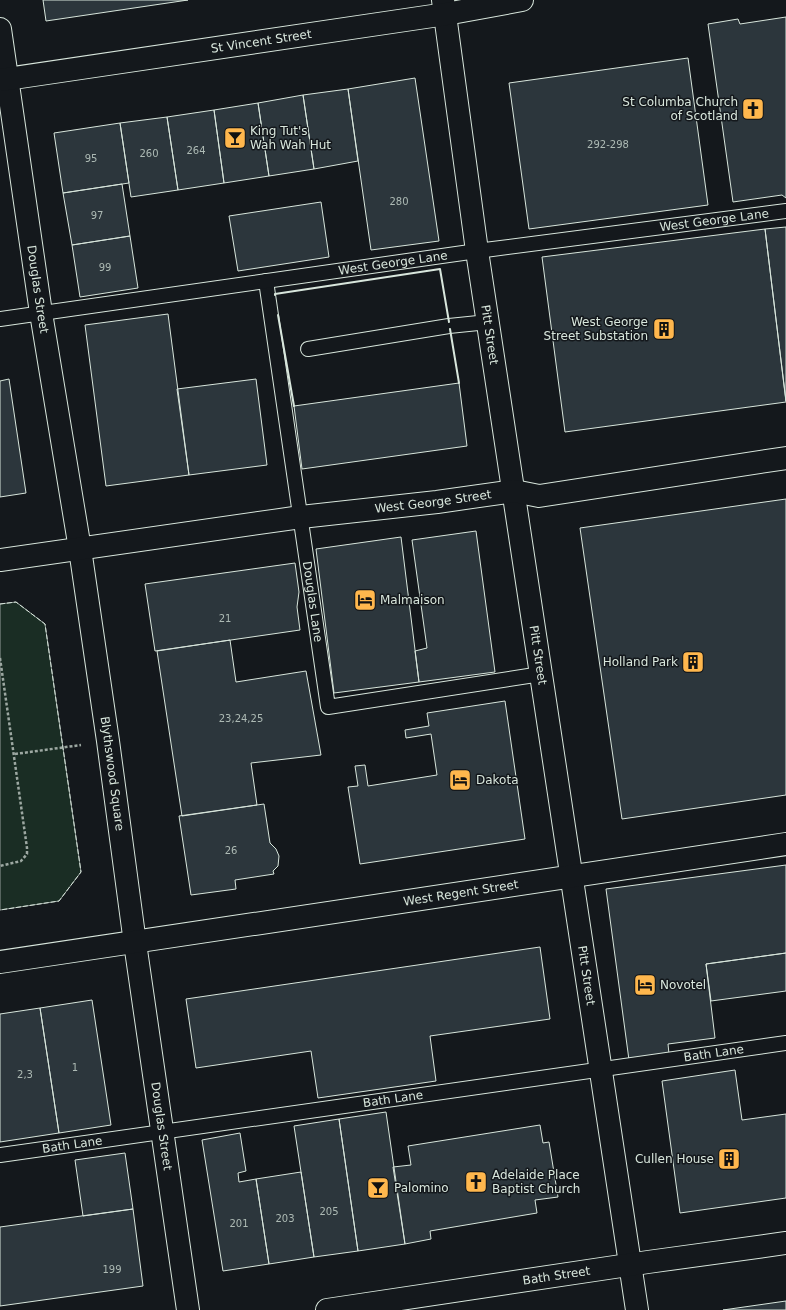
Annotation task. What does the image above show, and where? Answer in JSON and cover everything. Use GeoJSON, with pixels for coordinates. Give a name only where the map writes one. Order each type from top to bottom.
{"type":"FeatureCollection","features":[{"type":"Feature","properties":{"kind":"street","name":"St Vincent Street"},"geometry":{"type":"LineString","coordinates":[[4,79],[444,7],[522,0]]}},
{"type":"Feature","properties":{"kind":"street","name":"Pitt Street"},"geometry":{"type":"LineString","coordinates":[[444,7],[477,251],[637,1310]]}},
{"type":"Feature","properties":{"kind":"street","name":"Douglas Street"},"geometry":{"type":"LineString","coordinates":[[0,29],[4,79],[80,549]]}},
{"type":"Feature","properties":{"kind":"street","name":"West George Street"},"geometry":{"type":"LineString","coordinates":[[80,549],[301,517],[437,502],[514,491],[539,496],[786,458]]}},
{"type":"Feature","properties":{"kind":"street"},"geometry":{"type":"LineString","coordinates":[[0,560],[80,549]]}},
{"type":"Feature","properties":{"kind":"street","name":"Blythswood Square"},"geometry":{"type":"LineString","coordinates":[[80,549],[135,943]]}},
{"type":"Feature","properties":{"kind":"street","name":"West Regent Street"},"geometry":{"type":"LineString","coordinates":[[135,943],[572,875],[786,844]]}},
{"type":"Feature","properties":{"kind":"street","name":"Douglas Street"},"geometry":{"type":"LineString","coordinates":[[135,943],[188,1310]]}},
{"type":"Feature","properties":{"kind":"street"},"geometry":{"type":"LineString","coordinates":[[0,962],[135,943]]}},
{"type":"Feature","properties":{"kind":"street","name":"Bath Street"},"geometry":{"type":"LineString","coordinates":[[327,1310],[786,1243]]}},
{"type":"Feature","properties":{"kind":"lane","name":"West George Lane"},"geometry":{"type":"LineString","coordinates":[[0,319],[477,251],[786,211]]}},
{"type":"Feature","properties":{"kind":"lane","name":"Douglas Lane"},"geometry":{"type":"LineString","coordinates":[[266,281],[328,707],[542,674]]}},
{"type":"Feature","properties":{"kind":"lane"},"geometry":{"type":"LineString","coordinates":[[308,350],[449,326],[488,322]]}},
{"type":"Feature","properties":{"kind":"lane","name":"Bath Lane"},"geometry":{"type":"LineString","coordinates":[[0,1155],[786,1044]]}},
{"type":"Feature","properties":{"kind":"path"},"geometry":{"type":"LineString","coordinates":[[0,658],[27,848],[27,854],[21,862],[0,866]]}},
{"type":"Feature","properties":{"kind":"path"},"geometry":{"type":"LineString","coordinates":[[14,754],[108,741]]}},
{"type":"Feature","properties":{"kind":"green space"},"geometry":{"type":"Polygon","coordinates":[[[16,602],[45,624],[81,872],[59,901],[0,910],[0,604],[16,602]]]}},
{"type":"Feature","properties":{"kind":"building"},"geometry":{"type":"Polygon","coordinates":[[[43,0],[188,0],[46,21],[43,0]]]}},
{"type":"Feature","properties":{"kind":"building","name":"St Columba Church of Scotland"},"geometry":{"type":"Polygon","coordinates":[[[786,17],[786,198],[782,195],[733,202],[708,24],[738,19],[740,24],[786,17]]]}},
{"type":"Feature","properties":{"kind":"building"},"geometry":{"type":"Polygon","coordinates":[[[688,58],[708,205],[529,229],[509,83],[688,58]]]}},
{"type":"Feature","properties":{"kind":"building"},"geometry":{"type":"Polygon","coordinates":[[[415,78],[439,241],[371,250],[348,89],[415,78]]]}},
{"type":"Feature","properties":{"kind":"building"},"geometry":{"type":"Polygon","coordinates":[[[348,89],[358,161],[314,169],[303,95],[348,89]]]}},
{"type":"Feature","properties":{"kind":"building"},"geometry":{"type":"Polygon","coordinates":[[[303,95],[314,169],[269,176],[258,103],[303,95]]]}},
{"type":"Feature","properties":{"kind":"building"},"geometry":{"type":"Polygon","coordinates":[[[258,103],[269,176],[224,183],[214,110],[258,103]]]}},
{"type":"Feature","properties":{"kind":"building"},"geometry":{"type":"Polygon","coordinates":[[[214,110],[224,183],[178,190],[167,117],[214,110]]]}},
{"type":"Feature","properties":{"kind":"building"},"geometry":{"type":"Polygon","coordinates":[[[167,117],[178,190],[131,197],[120,123],[167,117]]]}},
{"type":"Feature","properties":{"kind":"building"},"geometry":{"type":"Polygon","coordinates":[[[120,123],[129,183],[63,193],[54,133],[120,123]]]}},
{"type":"Feature","properties":{"kind":"building"},"geometry":{"type":"Polygon","coordinates":[[[122,184],[130,236],[72,245],[63,193],[122,184]]]}},
{"type":"Feature","properties":{"kind":"building"},"geometry":{"type":"Polygon","coordinates":[[[321,202],[329,257],[238,271],[229,216],[321,202]]]}},
{"type":"Feature","properties":{"kind":"building"},"geometry":{"type":"Polygon","coordinates":[[[786,227],[786,401],[765,229],[786,227]]]}},
{"type":"Feature","properties":{"kind":"building","name":"West George Street Substation"},"geometry":{"type":"Polygon","coordinates":[[[765,229],[786,402],[565,432],[542,257],[765,229]]]}},
{"type":"Feature","properties":{"kind":"building"},"geometry":{"type":"Polygon","coordinates":[[[130,236],[138,288],[80,297],[72,245],[130,236]]]}},
{"type":"Feature","properties":{"kind":"building"},"geometry":{"type":"Polygon","coordinates":[[[168,314],[189,475],[106,486],[85,325],[168,314]]]}},
{"type":"Feature","properties":{"kind":"building"},"geometry":{"type":"Polygon","coordinates":[[[9,379],[26,493],[0,497],[0,381],[9,379]]]}},
{"type":"Feature","properties":{"kind":"building"},"geometry":{"type":"Polygon","coordinates":[[[256,379],[267,465],[189,475],[177,389],[256,379]]]}},
{"type":"Feature","properties":{"kind":"building"},"geometry":{"type":"Polygon","coordinates":[[[459,383],[467,446],[302,469],[294,406],[459,383]]]}},
{"type":"Feature","properties":{"kind":"building","name":"Holland Park"},"geometry":{"type":"Polygon","coordinates":[[[786,499],[786,795],[622,819],[580,528],[786,499]]]}},
{"type":"Feature","properties":{"kind":"building"},"geometry":{"type":"Polygon","coordinates":[[[476,531],[495,672],[419,682],[415,651],[427,648],[412,540],[476,531]]]}},
{"type":"Feature","properties":{"kind":"building","name":"Malmaison"},"geometry":{"type":"Polygon","coordinates":[[[401,537],[419,682],[334,693],[316,549],[401,537]]]}},
{"type":"Feature","properties":{"kind":"building"},"geometry":{"type":"Polygon","coordinates":[[[295,563],[299,592],[297,607],[300,630],[155,651],[145,584],[295,563]]]}},
{"type":"Feature","properties":{"kind":"building"},"geometry":{"type":"Polygon","coordinates":[[[230,640],[236,682],[306,671],[321,755],[251,763],[257,805],[182,816],[157,651],[230,640]]]}},
{"type":"Feature","properties":{"kind":"building","name":"Dakota"},"geometry":{"type":"Polygon","coordinates":[[[505,701],[525,839],[360,864],[348,787],[358,786],[355,766],[365,765],[368,786],[437,775],[431,734],[406,738],[405,730],[429,726],[427,713],[505,701]]]}},
{"type":"Feature","properties":{"kind":"building"},"geometry":{"type":"Polygon","coordinates":[[[264,804],[270,843],[276,849],[279,856],[278,866],[273,871],[274,874],[235,880],[236,889],[191,895],[179,816],[264,804]]]}},
{"type":"Feature","properties":{"kind":"building"},"geometry":{"type":"Polygon","coordinates":[[[786,865],[786,953],[706,964],[715,1038],[668,1044],[669,1054],[629,1060],[606,889],[786,865]]]}},
{"type":"Feature","properties":{"kind":"building"},"geometry":{"type":"Polygon","coordinates":[[[540,947],[550,1019],[430,1036],[436,1081],[318,1098],[311,1051],[196,1068],[186,999],[540,947]]]}},
{"type":"Feature","properties":{"kind":"building"},"geometry":{"type":"Polygon","coordinates":[[[786,953],[786,991],[711,1001],[706,964],[786,953]]]}},
{"type":"Feature","properties":{"kind":"building"},"geometry":{"type":"Polygon","coordinates":[[[92,1000],[111,1125],[59,1133],[40,1008],[92,1000]]]}},
{"type":"Feature","properties":{"kind":"building"},"geometry":{"type":"Polygon","coordinates":[[[40,1008],[59,1133],[0,1142],[0,1014],[40,1008]]]}},
{"type":"Feature","properties":{"kind":"building","name":"Cullen House"},"geometry":{"type":"Polygon","coordinates":[[[735,1070],[742,1120],[786,1114],[786,1198],[680,1213],[662,1081],[735,1070]]]}},
{"type":"Feature","properties":{"kind":"building"},"geometry":{"type":"Polygon","coordinates":[[[386,1112],[405,1244],[358,1251],[339,1119],[386,1112]]]}},
{"type":"Feature","properties":{"kind":"building"},"geometry":{"type":"Polygon","coordinates":[[[339,1119],[358,1251],[314,1257],[294,1126],[339,1119]]]}},
{"type":"Feature","properties":{"kind":"building","name":"Adelaide Place Baptist Church"},"geometry":{"type":"Polygon","coordinates":[[[540,1125],[543,1143],[549,1142],[558,1197],[535,1200],[537,1213],[430,1231],[431,1239],[405,1244],[393,1167],[411,1165],[408,1146],[540,1125]]]}},
{"type":"Feature","properties":{"kind":"building"},"geometry":{"type":"Polygon","coordinates":[[[240,1133],[246,1171],[238,1173],[239,1182],[256,1179],[269,1264],[223,1271],[202,1140],[240,1133]]]}},
{"type":"Feature","properties":{"kind":"building"},"geometry":{"type":"Polygon","coordinates":[[[125,1153],[133,1209],[83,1216],[75,1160],[125,1153]]]}},
{"type":"Feature","properties":{"kind":"building"},"geometry":{"type":"Polygon","coordinates":[[[301,1172],[314,1257],[269,1264],[256,1179],[301,1172]]]}},
{"type":"Feature","properties":{"kind":"building"},"geometry":{"type":"Polygon","coordinates":[[[133,1209],[143,1286],[0,1306],[0,1227],[133,1209]]]}},
{"type":"Feature","properties":{"kind":"building"},"geometry":{"type":"Polygon","coordinates":[[[786,1301],[786,1310],[723,1310],[786,1301]]]}},
{"type":"Feature","properties":{"kind":"fence"},"geometry":{"type":"LineString","coordinates":[[0,604],[16,602],[45,624],[81,872],[59,901],[0,910]]}},
{"type":"Feature","properties":{"kind":"wall"},"geometry":{"type":"LineString","coordinates":[[275,295],[440,269],[449,322]]}},
{"type":"Feature","properties":{"kind":"wall"},"geometry":{"type":"LineString","coordinates":[[278,315],[294,406]]}},
{"type":"Feature","properties":{"kind":"wall"},"geometry":{"type":"LineString","coordinates":[[450,329],[459,383]]}},
{"type":"Feature","properties":{"kind":"place","name":"St Columba Church of Scotland"},"geometry":{"type":"Point","coordinates":[753,109]}},
{"type":"Feature","properties":{"kind":"place","name":"King Tut's Wah Wah Hut"},"geometry":{"type":"Point","coordinates":[235,138]}},
{"type":"Feature","properties":{"kind":"place","name":"West George Street Substation"},"geometry":{"type":"Point","coordinates":[664,329]}},
{"type":"Feature","properties":{"kind":"place","name":"Malmaison"},"geometry":{"type":"Point","coordinates":[365,600]}},
{"type":"Feature","properties":{"kind":"place","name":"Holland Park"},"geometry":{"type":"Point","coordinates":[693,662]}},
{"type":"Feature","properties":{"kind":"place","name":"Dakota"},"geometry":{"type":"Point","coordinates":[460,780]}},
{"type":"Feature","properties":{"kind":"place","name":"Novotel"},"geometry":{"type":"Point","coordinates":[645,985]}},
{"type":"Feature","properties":{"kind":"place","name":"Cullen House"},"geometry":{"type":"Point","coordinates":[729,1159]}},
{"type":"Feature","properties":{"kind":"place","name":"Adelaide Place Baptist Church"},"geometry":{"type":"Point","coordinates":[476,1182]}},
{"type":"Feature","properties":{"kind":"place","name":"Palomino"},"geometry":{"type":"Point","coordinates":[378,1188]}}]}
